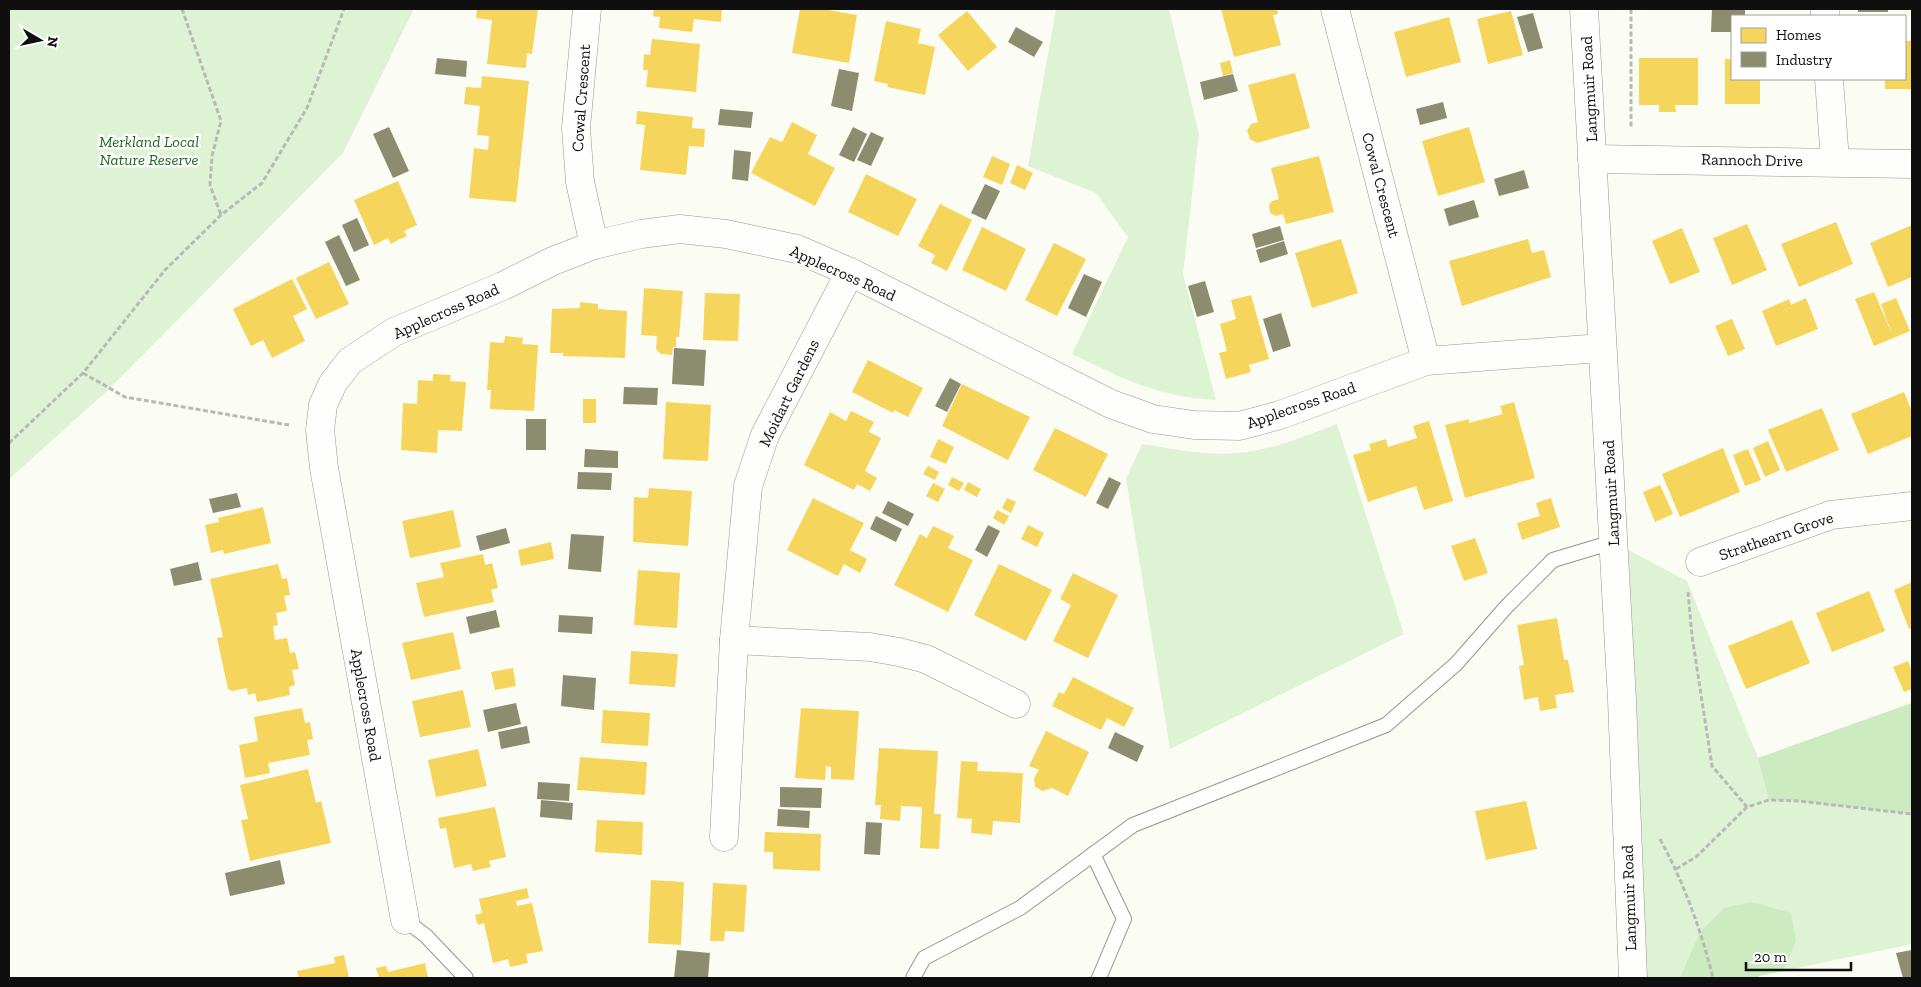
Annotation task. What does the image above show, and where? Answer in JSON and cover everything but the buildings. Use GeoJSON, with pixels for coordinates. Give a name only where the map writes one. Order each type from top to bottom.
{"type":"FeatureCollection","features":[{"type":"Feature","properties":{"kind":"street","name":"Cowal Crescent"},"geometry":{"type":"LineString","coordinates":[[587,9],[576,128],[580,182],[594,245]]}},
{"type":"Feature","properties":{"kind":"street","name":"Cowal Crescent"},"geometry":{"type":"LineString","coordinates":[[1335,9],[1426,362]]}},
{"type":"Feature","properties":{"kind":"street","name":"Langmuir Road"},"geometry":{"type":"LineString","coordinates":[[1584,9],[1622,700],[1632,978]]}},
{"type":"Feature","properties":{"kind":"street"},"geometry":{"type":"LineString","coordinates":[[1830,80],[1835,162]]}},
{"type":"Feature","properties":{"kind":"street","name":"Rannoch Drive"},"geometry":{"type":"LineString","coordinates":[[1592,159],[1912,164]]}},
{"type":"Feature","properties":{"kind":"street","name":"Applecross Road"},"geometry":{"type":"LineString","coordinates":[[405,920],[324,468],[320,430],[323,405],[333,382],[350,361],[394,332],[503,286],[553,261],[594,245],[641,234],[680,229],[726,234],[797,249],[850,272],[1111,404],[1153,419],[1194,425],[1239,426],[1280,415],[1426,362],[1602,348]]}},
{"type":"Feature","properties":{"kind":"street","name":"Moidart Gardens"},"geometry":{"type":"LineString","coordinates":[[724,837],[734,640],[748,486],[765,435],[850,272]]}},
{"type":"Feature","properties":{"kind":"street","name":"Strathearn Grove"},"geometry":{"type":"LineString","coordinates":[[1700,562],[1831,515],[1912,506]]}},
{"type":"Feature","properties":{"kind":"street"},"geometry":{"type":"LineString","coordinates":[[734,640],[870,648],[899,652],[926,659],[1016,704]]}},
{"type":"Feature","properties":{"kind":"lane"},"geometry":{"type":"LineString","coordinates":[[913,978],[924,958],[1020,908],[1133,825],[1386,725],[1456,664],[1507,606],[1553,560],[1613,542]]}},
{"type":"Feature","properties":{"kind":"lane"},"geometry":{"type":"LineString","coordinates":[[1093,854],[1124,919],[1099,978]]}},
{"type":"Feature","properties":{"kind":"lane"},"geometry":{"type":"LineString","coordinates":[[405,920],[426,936],[466,978]]}},
{"type":"Feature","properties":{"kind":"path"},"geometry":{"type":"LineString","coordinates":[[182,9],[221,120],[212,156],[210,186],[221,215]]}},
{"type":"Feature","properties":{"kind":"path"},"geometry":{"type":"LineString","coordinates":[[9,443],[83,373],[165,270],[221,215],[262,183],[306,108],[344,9]]}},
{"type":"Feature","properties":{"kind":"path"},"geometry":{"type":"LineString","coordinates":[[1631,9],[1632,159]]}},
{"type":"Feature","properties":{"kind":"path"},"geometry":{"type":"LineString","coordinates":[[83,373],[125,397],[320,430]]}},
{"type":"Feature","properties":{"kind":"path"},"geometry":{"type":"LineString","coordinates":[[1700,562],[1687,581],[1692,636],[1712,766],[1747,807]]}},
{"type":"Feature","properties":{"kind":"path"},"geometry":{"type":"LineString","coordinates":[[1676,868],[1696,857],[1747,807],[1769,800],[1799,801],[1912,814]]}},
{"type":"Feature","properties":{"kind":"path"},"geometry":{"type":"LineString","coordinates":[[1659,837],[1676,868],[1705,949],[1713,978]]}},
{"type":"Feature","properties":{"kind":"green space","name":"Merkland Local Nature Reserve"},"geometry":{"type":"Polygon","coordinates":[[[9,9],[414,9],[343,153],[106,392],[9,479],[9,9]]]}},
{"type":"Feature","properties":{"kind":"green space"},"geometry":{"type":"Polygon","coordinates":[[[1056,9],[1169,9],[1199,134],[1183,274],[1216,400],[1158,391],[1125,379],[1072,354],[1128,237],[1096,193],[1028,166],[1056,9]]]}},
{"type":"Feature","properties":{"kind":"green space"},"geometry":{"type":"Polygon","coordinates":[[[1337,424],[1404,634],[1170,749],[1126,479],[1142,444],[1202,453],[1238,453],[1276,446],[1337,424]]]}},
{"type":"Feature","properties":{"kind":"green space"},"geometry":{"type":"Polygon","coordinates":[[[1613,542],[1687,581],[1758,758],[1912,703],[1912,944],[1759,976],[1759,978],[1633,978],[1613,542]]]}},
{"type":"Feature","properties":{"kind":"green space"},"geometry":{"type":"Polygon","coordinates":[[[1912,703],[1912,814],[1799,801],[1769,800],[1758,758],[1912,703]]]}},
{"type":"Feature","properties":{"kind":"green space"},"geometry":{"type":"Polygon","coordinates":[[[1752,902],[1791,913],[1796,941],[1783,971],[1759,976],[1759,978],[1680,978],[1700,932],[1724,908],[1752,902]]]}}]}
